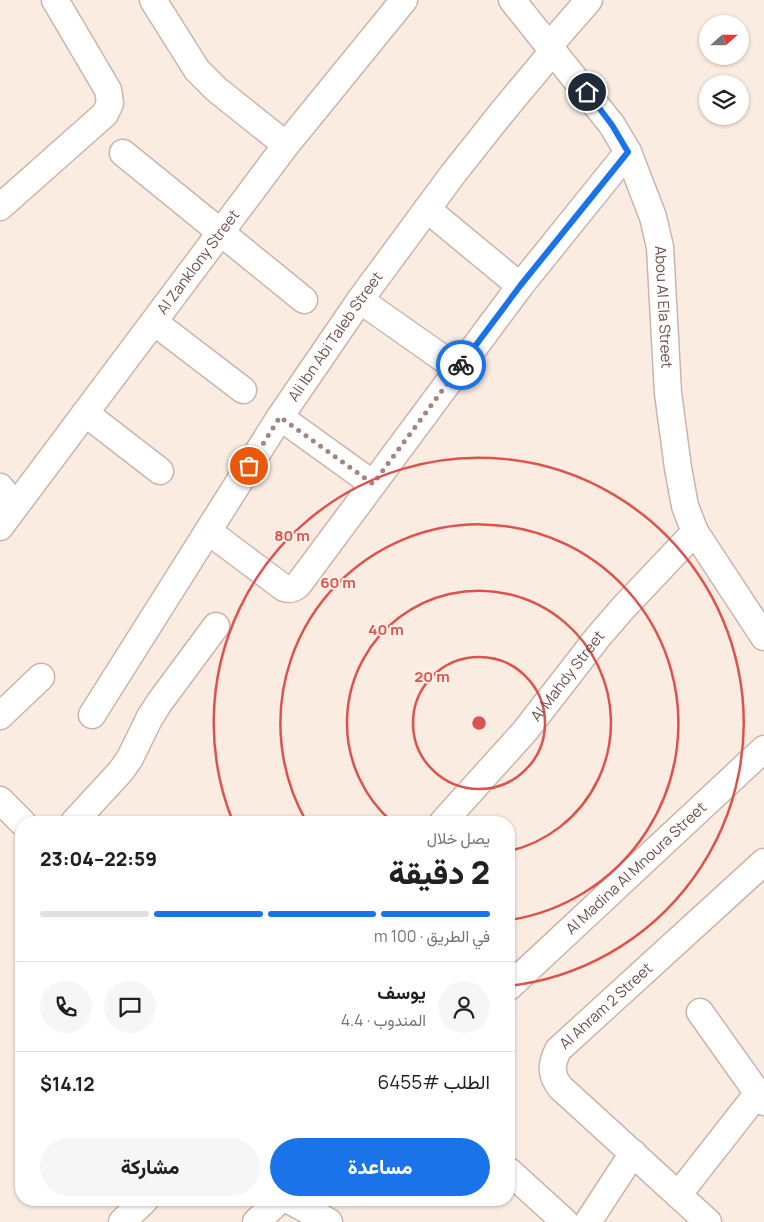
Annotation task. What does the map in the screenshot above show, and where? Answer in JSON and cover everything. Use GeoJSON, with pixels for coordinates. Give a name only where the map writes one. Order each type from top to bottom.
{"type":"FeatureCollection","features":[{"type":"Feature","properties":{"kind":"street"},"geometry":{"type":"LineString","coordinates":[[0,207],[105,114],[110,103],[108,90],[55,0]]}},
{"type":"Feature","properties":{"kind":"street"},"geometry":{"type":"LineString","coordinates":[[152,0],[197,70],[216,89],[286,145]]}},
{"type":"Feature","properties":{"kind":"street","name":"Al Zanklony Street"},"geometry":{"type":"LineString","coordinates":[[0,527],[8,497],[85,413],[286,145],[404,0]]}},
{"type":"Feature","properties":{"kind":"street","name":"Abou Al Ela Street"},"geometry":{"type":"LineString","coordinates":[[512,0],[612,125],[628,152],[653,217],[660,247],[668,394],[685,506],[695,532],[764,636]]}},
{"type":"Feature","properties":{"kind":"street","name":"Ali Ibn Abi Taleb Street"},"geometry":{"type":"LineString","coordinates":[[92,714],[280,417],[360,300],[453,174],[589,0]]}},
{"type":"Feature","properties":{"kind":"street"},"geometry":{"type":"LineString","coordinates":[[208,532],[284,588],[289,590],[298,585],[520,286],[628,152]]}},
{"type":"Feature","properties":{"kind":"street"},"geometry":{"type":"LineString","coordinates":[[123,153],[304,300]]}},
{"type":"Feature","properties":{"kind":"street"},"geometry":{"type":"LineString","coordinates":[[427,209],[520,286]]}},
{"type":"Feature","properties":{"kind":"street"},"geometry":{"type":"LineString","coordinates":[[360,300],[458,369]]}},
{"type":"Feature","properties":{"kind":"street"},"geometry":{"type":"LineString","coordinates":[[154,322],[243,390]]}},
{"type":"Feature","properties":{"kind":"street"},"geometry":{"type":"LineString","coordinates":[[85,413],[160,471]]}},
{"type":"Feature","properties":{"kind":"street"},"geometry":{"type":"LineString","coordinates":[[280,417],[373,484]]}},
{"type":"Feature","properties":{"kind":"street","name":"Al Mahdy Street"},"geometry":{"type":"LineString","coordinates":[[449,816],[525,731],[624,607],[695,532]]}},
{"type":"Feature","properties":{"kind":"street"},"geometry":{"type":"LineString","coordinates":[[80,816],[121,771],[130,758],[159,703],[216,626]]}},
{"type":"Feature","properties":{"kind":"street"},"geometry":{"type":"LineString","coordinates":[[0,716],[41,677]]}},
{"type":"Feature","properties":{"kind":"street","name":"Al Madina Al Mnoura Street"},"geometry":{"type":"LineString","coordinates":[[515,981],[764,749]]}},
{"type":"Feature","properties":{"kind":"street"},"geometry":{"type":"LineString","coordinates":[[0,800],[16,816]]}},
{"type":"Feature","properties":{"kind":"street","name":"Al Ahram 2 Street"},"geometry":{"type":"LineString","coordinates":[[708,1222],[555,1082],[552,1071],[553,1060],[558,1050],[764,862]]}},
{"type":"Feature","properties":{"kind":"street"},"geometry":{"type":"LineString","coordinates":[[678,1195],[761,1098],[700,1012]]}},
{"type":"Feature","properties":{"kind":"street"},"geometry":{"type":"LineString","coordinates":[[588,1222],[633,1154]]}},
{"type":"Feature","properties":{"kind":"street"},"geometry":{"type":"LineString","coordinates":[[515,1176],[565,1222]]}},
{"type":"Feature","properties":{"kind":"street"},"geometry":{"type":"LineString","coordinates":[[122,1222],[139,1206]]}},
{"type":"Feature","properties":{"kind":"street"},"geometry":{"type":"LineString","coordinates":[[256,1222],[273,1206]]}},
{"type":"Feature","properties":{"kind":"street"},"geometry":{"type":"LineString","coordinates":[[300,1206],[329,1222]]}},
{"type":"Feature","properties":{"kind":"way so far"},"geometry":{"type":"LineString","coordinates":[[249,466],[280,417],[373,484],[461,365]]}},
{"type":"Feature","properties":{"kind":"route"},"geometry":{"type":"LineString","coordinates":[[461,365],[520,286],[628,152],[612,125],[587,92]]}}]}
